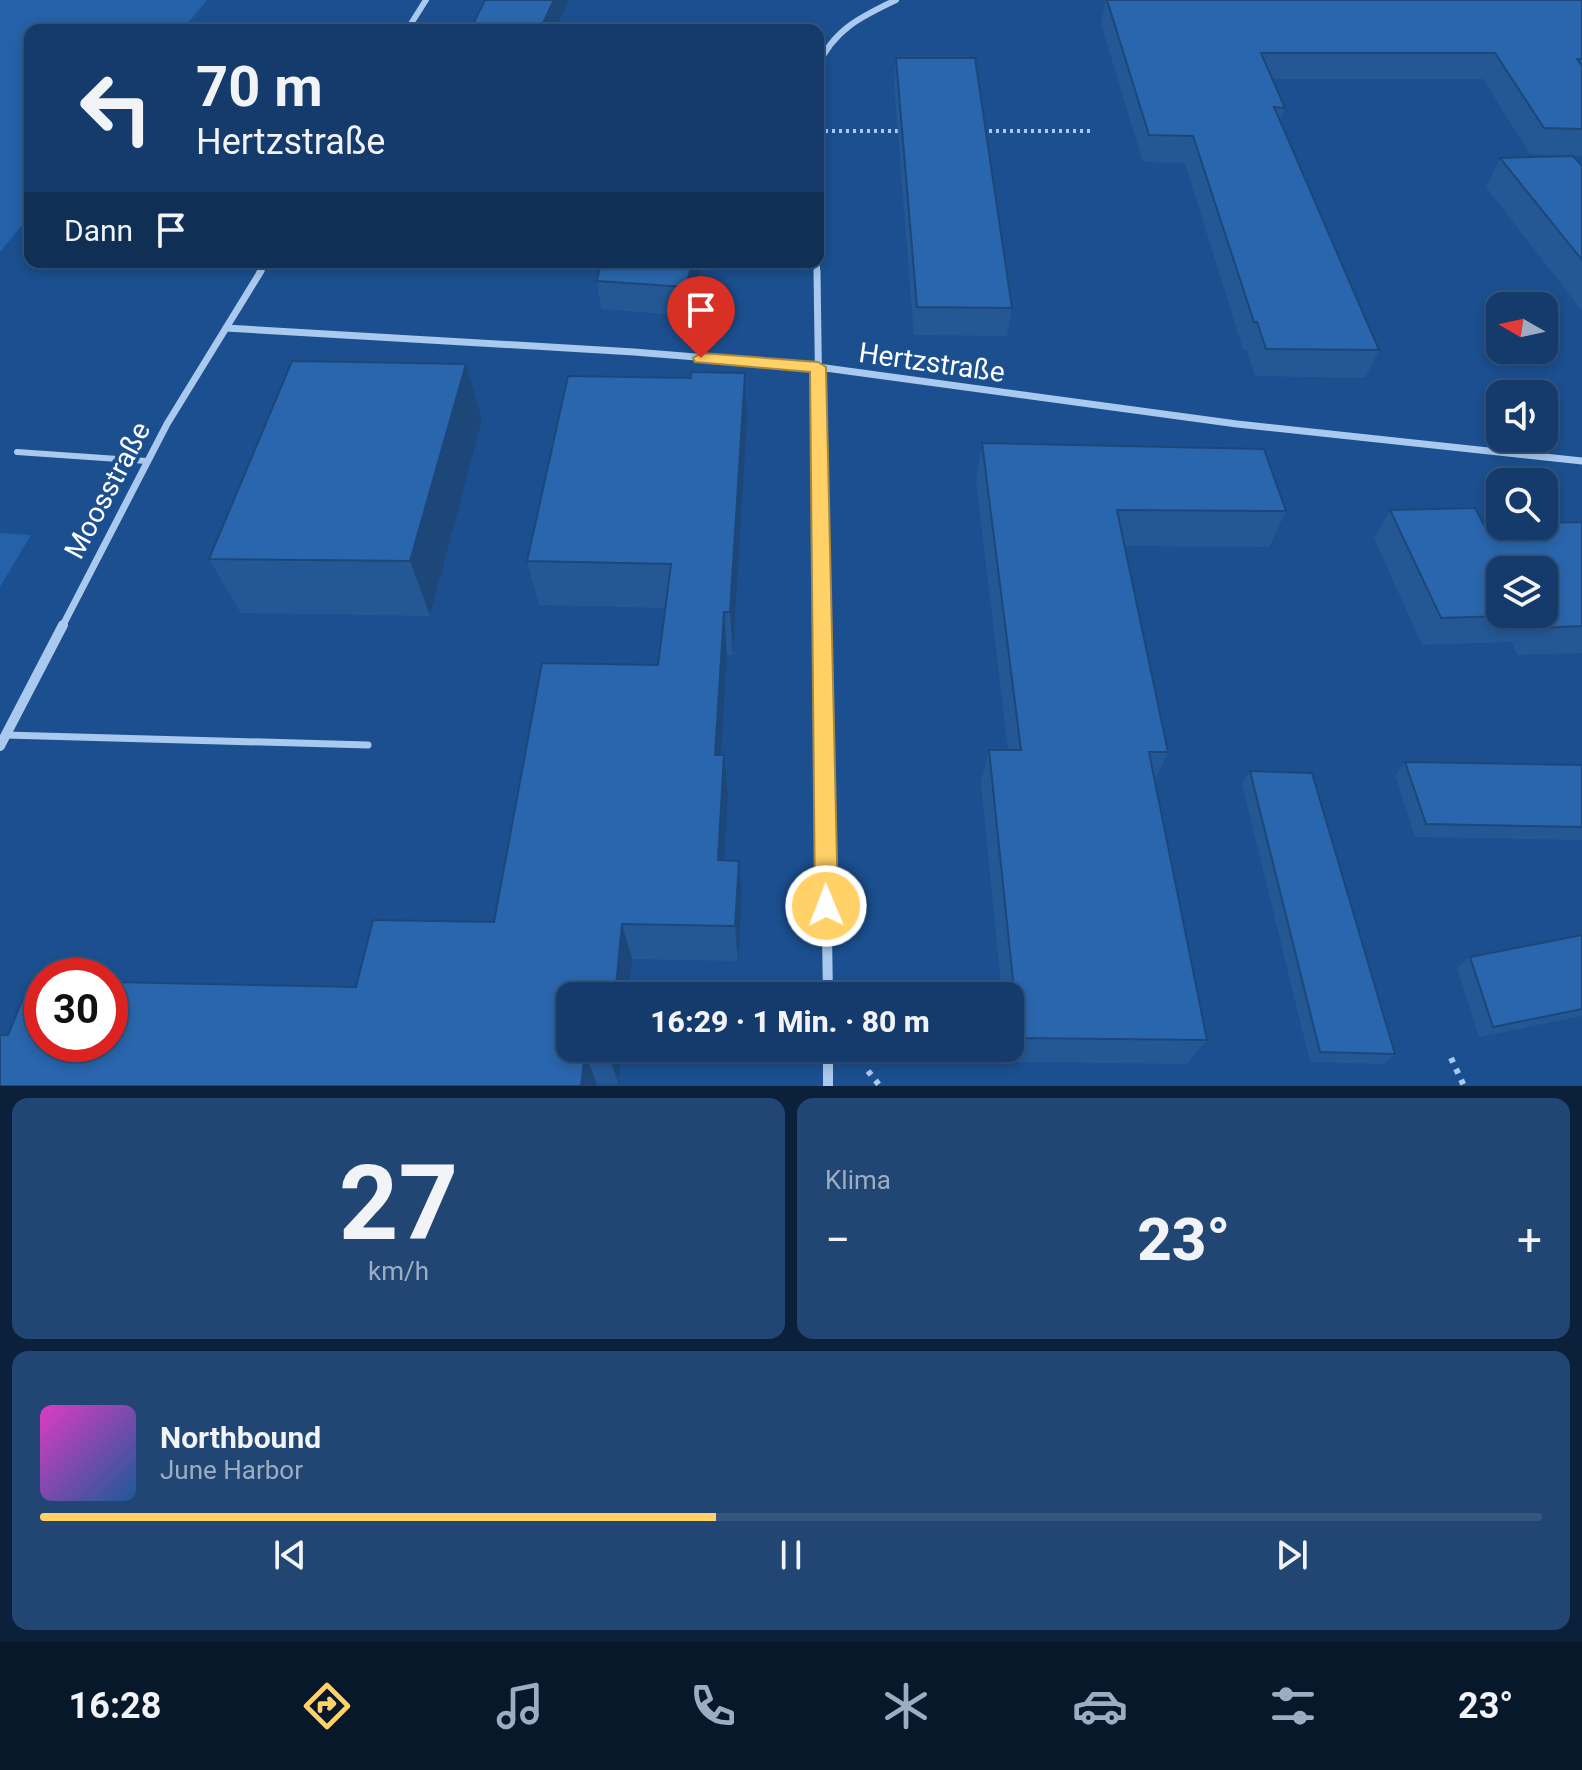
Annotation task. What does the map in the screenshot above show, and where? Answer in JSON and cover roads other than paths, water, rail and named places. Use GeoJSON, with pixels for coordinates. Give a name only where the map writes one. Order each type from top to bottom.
{"type":"FeatureCollection","features":[{"type":"Feature","properties":{"kind":"street"},"geometry":{"type":"LineString","coordinates":[[411,24],[426,0]]}},
{"type":"Feature","properties":{"kind":"street"},"geometry":{"type":"LineString","coordinates":[[824,48],[855,19],[896,0]]}},
{"type":"Feature","properties":{"kind":"street","name":"Moosstraße"},"geometry":{"type":"LineString","coordinates":[[0,746],[147,461],[262,268]]}},
{"type":"Feature","properties":{"kind":"street"},"geometry":{"type":"LineString","coordinates":[[817,268],[828,982]]}},
{"type":"Feature","properties":{"kind":"street","name":"Hertzstraße"},"geometry":{"type":"LineString","coordinates":[[226,328],[634,352],[818,367],[1237,424],[1582,461]]}},
{"type":"Feature","properties":{"kind":"street"},"geometry":{"type":"LineString","coordinates":[[828,1062],[828,1086]]}},
{"type":"Feature","properties":{"kind":"lane"},"geometry":{"type":"LineString","coordinates":[[17,452],[147,461]]}},
{"type":"Feature","properties":{"kind":"lane"},"geometry":{"type":"LineString","coordinates":[[5,735],[368,745]]}}]}
